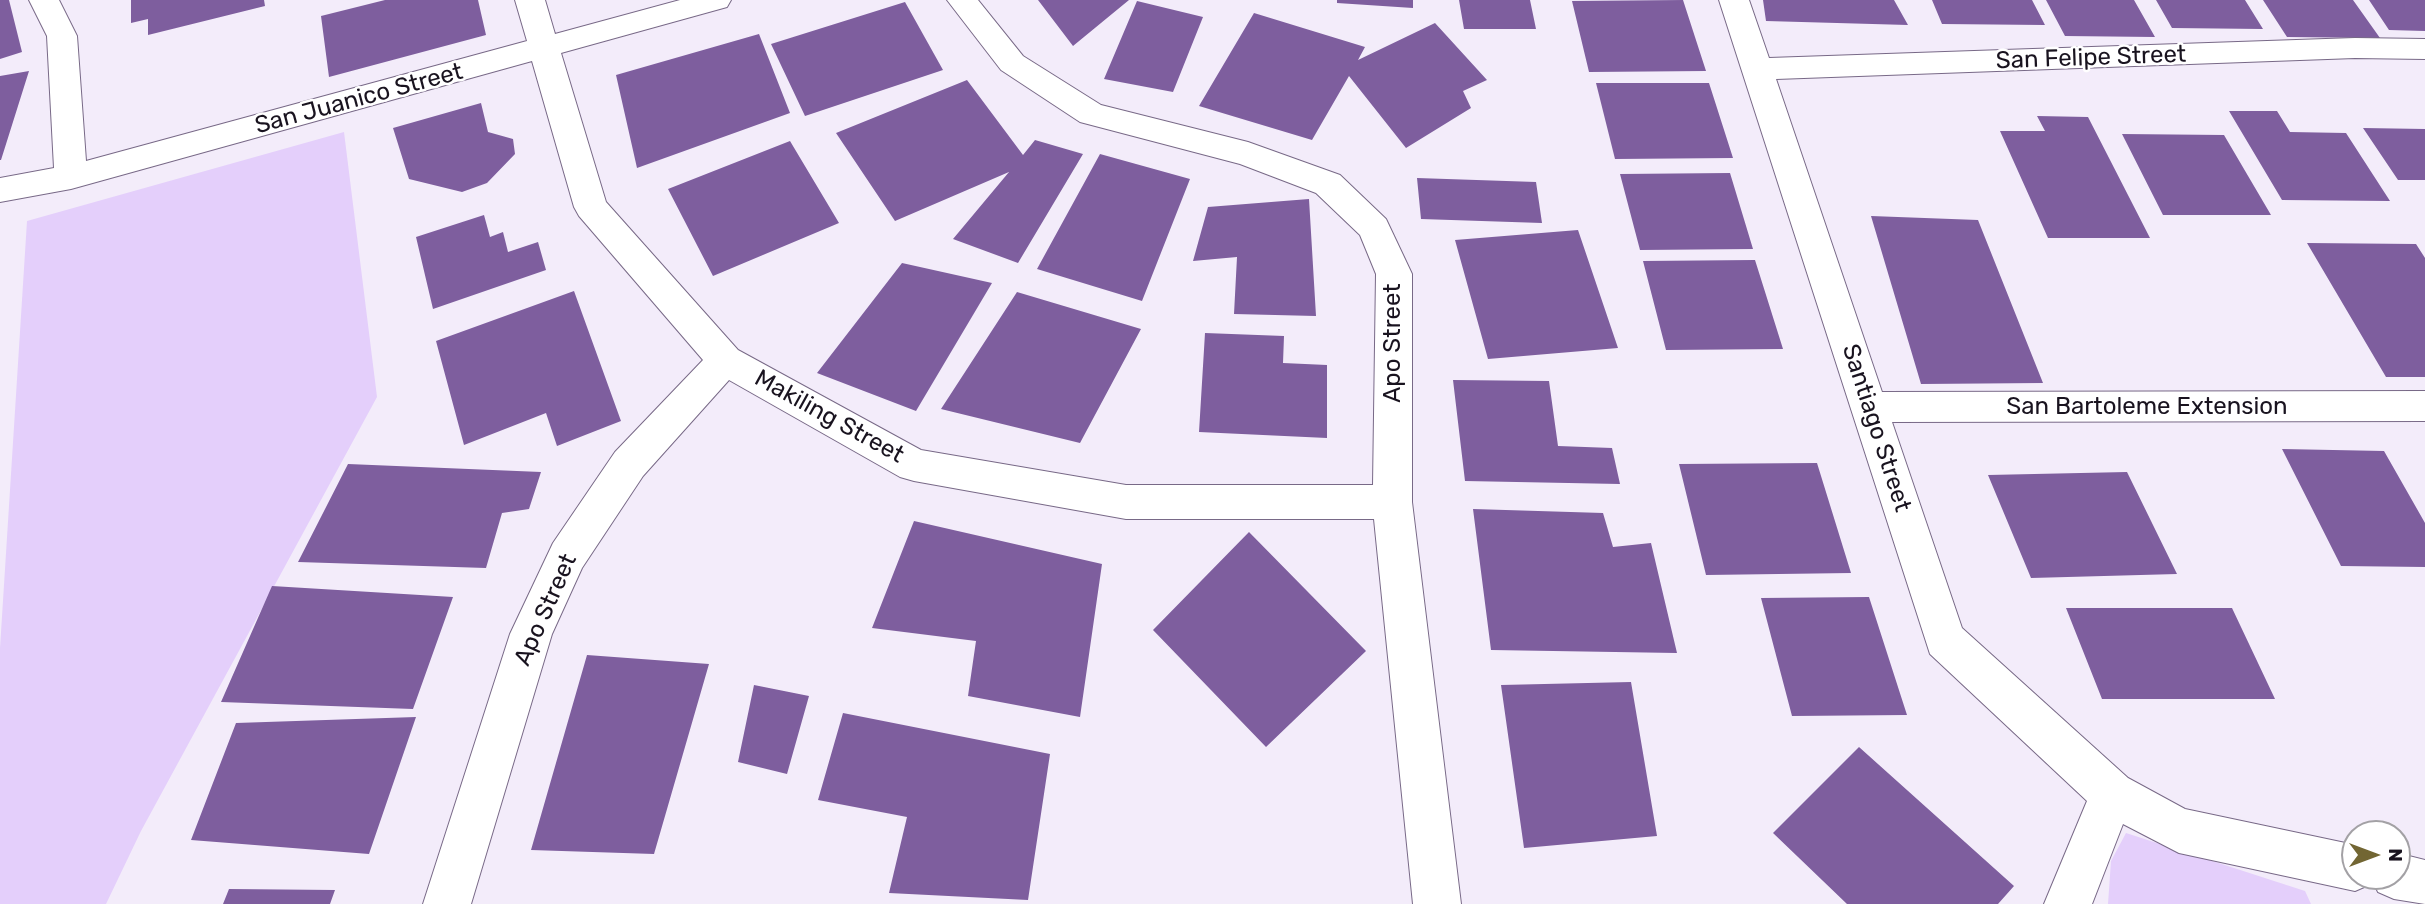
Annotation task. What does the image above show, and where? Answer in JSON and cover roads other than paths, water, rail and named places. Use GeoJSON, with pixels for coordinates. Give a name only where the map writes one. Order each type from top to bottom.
{"type":"FeatureCollection","features":[{"type":"Feature","properties":{"kind":"street"},"geometry":{"type":"LineString","coordinates":[[44,0],[62,36],[71,177]]}},
{"type":"Feature","properties":{"kind":"street","name":"Makiling Street"},"geometry":{"type":"LineString","coordinates":[[530,0],[591,207],[725,360],[914,465],[1126,502],[1392,502]]}},
{"type":"Feature","properties":{"kind":"street","name":"San Juanico Street"},"geometry":{"type":"LineString","coordinates":[[0,190],[71,177],[546,49],[716,0]]}},
{"type":"Feature","properties":{"kind":"street","name":"Apo Street"},"geometry":{"type":"LineString","coordinates":[[962,0],[1012,62],[1091,114],[1248,154],[1328,184],[1374,228],[1395,274],[1392,502],[1437,904]]}},
{"type":"Feature","properties":{"kind":"street","name":"Santiago Street"},"geometry":{"type":"LineString","coordinates":[[1734,0],[1945,640],[2112,794],[2179,830],[2341,865]]}},
{"type":"Feature","properties":{"kind":"street","name":"San Felipe Street"},"geometry":{"type":"LineString","coordinates":[[1757,69],[2356,48],[2425,49]]}},
{"type":"Feature","properties":{"kind":"street","name":"Apo Street"},"geometry":{"type":"LineString","coordinates":[[447,904],[531,634],[567,556],[629,464],[725,360]]}},
{"type":"Feature","properties":{"kind":"street","name":"San Bartoleme Extension"},"geometry":{"type":"LineString","coordinates":[[1869,407],[2425,407]]}},
{"type":"Feature","properties":{"kind":"street"},"geometry":{"type":"LineString","coordinates":[[2068,904],[2112,794]]}}]}
